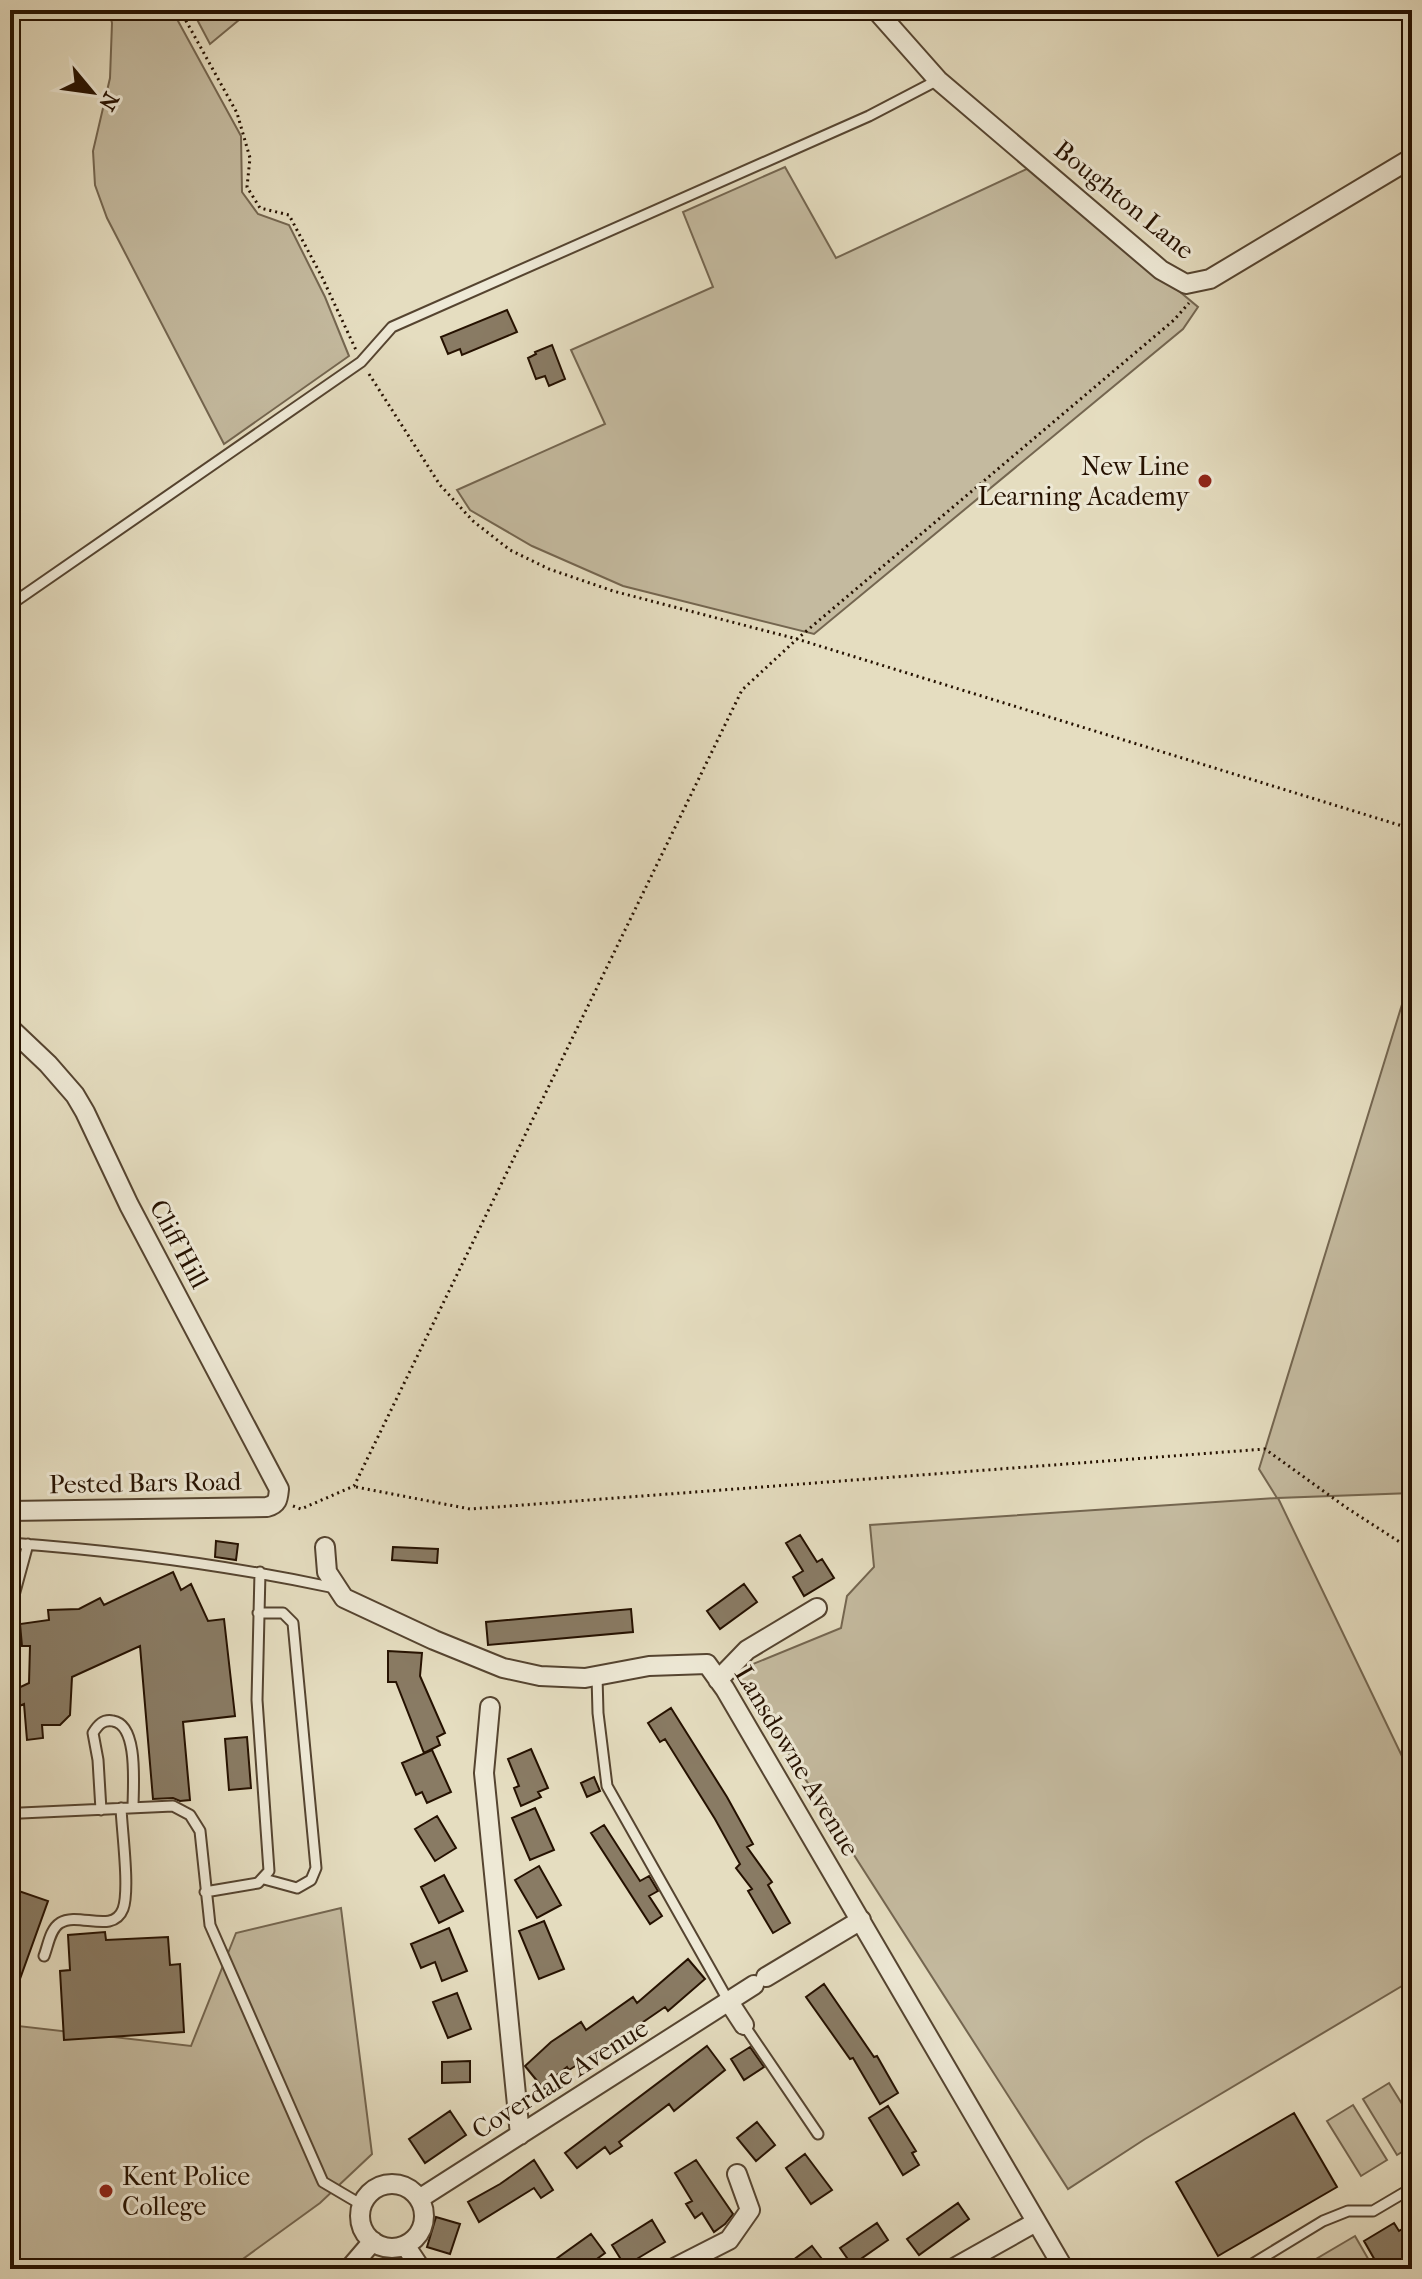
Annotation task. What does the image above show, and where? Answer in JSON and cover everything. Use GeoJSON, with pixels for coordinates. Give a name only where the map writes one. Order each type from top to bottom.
{"type":"FeatureCollection","features":[{"type":"Feature","properties":{"kind":"street","name":"Boughton Lane"},"geometry":{"type":"LineString","coordinates":[[876,10],[938,80],[1161,270],[1186,284],[1210,279],[1412,158]]}},
{"type":"Feature","properties":{"kind":"street","name":"Cliff Hill"},"geometry":{"type":"LineString","coordinates":[[10,1028],[48,1064],[75,1095],[85,1112],[129,1205],[276,1478],[278,1500]]}},
{"type":"Feature","properties":{"kind":"street","name":"Pested Bars Road"},"geometry":{"type":"LineString","coordinates":[[10,1511],[267,1507],[278,1500]]}},
{"type":"Feature","properties":{"kind":"street"},"geometry":{"type":"LineString","coordinates":[[325,1547],[327,1572],[336,1588]]}},
{"type":"Feature","properties":{"kind":"street","name":"Lansdowne Avenue"},"geometry":{"type":"LineString","coordinates":[[336,1588],[344,1598],[434,1640],[503,1668],[540,1676],[585,1678],[649,1666],[707,1664],[861,1920],[1064,2269]]}},
{"type":"Feature","properties":{"kind":"street"},"geometry":{"type":"LineString","coordinates":[[718,1680],[747,1650],[817,1608]]}},
{"type":"Feature","properties":{"kind":"street"},"geometry":{"type":"LineString","coordinates":[[490,1707],[484,1773],[520,2135]]}},
{"type":"Feature","properties":{"kind":"street","name":"Coverdale Avenue"},"geometry":{"type":"LineString","coordinates":[[419,2199],[861,1920]]}},
{"type":"Feature","properties":{"kind":"street"},"geometry":{"type":"LineString","coordinates":[[729,2002],[744,2025]]}},
{"type":"Feature","properties":{"kind":"street"},"geometry":{"type":"LineString","coordinates":[[672,2269],[729,2240],[750,2210],[737,2174]]}},
{"type":"Feature","properties":{"kind":"street"},"geometry":{"type":"LineString","coordinates":[[392,2184],[409,2188],[419,2199],[424,2216],[420,2232],[405,2245],[388,2248],[373,2241],[363,2230],[360,2218],[362,2205],[374,2189],[392,2184]]}},
{"type":"Feature","properties":{"kind":"street"},"geometry":{"type":"LineString","coordinates":[[952,2269],[1036,2222]]}},
{"type":"Feature","properties":{"kind":"street"},"geometry":{"type":"LineString","coordinates":[[349,2269],[373,2241]]}},
{"type":"Feature","properties":{"kind":"street"},"geometry":{"type":"LineString","coordinates":[[405,2245],[421,2269]]}},
{"type":"Feature","properties":{"kind":"lane"},"geometry":{"type":"LineString","coordinates":[[10,605],[361,362],[392,327],[856,123],[938,80]]}},
{"type":"Feature","properties":{"kind":"lane"},"geometry":{"type":"LineString","coordinates":[[10,1543],[108,1550],[260,1572],[336,1588]]}},
{"type":"Feature","properties":{"kind":"lane"},"geometry":{"type":"LineString","coordinates":[[10,1610],[28,1544]]}},
{"type":"Feature","properties":{"kind":"lane"},"geometry":{"type":"LineString","coordinates":[[205,1892],[251,1885],[264,1879],[269,1871],[257,1700],[260,1572]]}},
{"type":"Feature","properties":{"kind":"lane"},"geometry":{"type":"LineString","coordinates":[[258,1613],[283,1613],[293,1623],[316,1868],[311,1880],[297,1888],[264,1879]]}},
{"type":"Feature","properties":{"kind":"lane"},"geometry":{"type":"LineString","coordinates":[[597,1676],[607,1786],[729,2002]]}},
{"type":"Feature","properties":{"kind":"lane"},"geometry":{"type":"LineString","coordinates":[[101,1810],[93,1733],[102,1722],[109,1720],[124,1726],[131,1740],[133,1808]]}},
{"type":"Feature","properties":{"kind":"lane"},"geometry":{"type":"LineString","coordinates":[[21,1813],[173,1806],[190,1815],[200,1831],[210,1925],[323,2182],[362,2205]]}},
{"type":"Feature","properties":{"kind":"lane"},"geometry":{"type":"LineString","coordinates":[[44,1956],[58,1923],[68,1920],[107,1922],[121,1914],[125,1897],[121,1808]]}},
{"type":"Feature","properties":{"kind":"lane"},"geometry":{"type":"LineString","coordinates":[[744,2025],[818,2134]]}},
{"type":"Feature","properties":{"kind":"lane"},"geometry":{"type":"LineString","coordinates":[[1244,2269],[1323,2221],[1348,2211],[1373,2211],[1412,2188]]}},
{"type":"Feature","properties":{"kind":"path"},"geometry":{"type":"LineString","coordinates":[[180,10],[237,113],[245,134],[250,158],[247,187],[260,208],[289,215],[361,362],[440,485],[473,521],[510,550],[549,569],[613,591],[797,639],[1412,829]]}},
{"type":"Feature","properties":{"kind":"path"},"geometry":{"type":"LineString","coordinates":[[354,1486],[742,690],[797,639],[1174,320],[1192,301],[1186,284]]}},
{"type":"Feature","properties":{"kind":"path"},"geometry":{"type":"LineString","coordinates":[[278,1500],[301,1509],[354,1486],[470,1509],[1265,1449],[1412,1550]]}},
{"type":"Feature","properties":{"kind":"shaded area"},"geometry":{"type":"Polygon","coordinates":[[[109,10],[172,10],[241,136],[242,192],[258,214],[289,225],[325,297],[349,356],[224,444],[107,218],[95,185],[93,151],[110,78],[112,23],[109,10]]]}},
{"type":"Feature","properties":{"kind":"shaded area"},"geometry":{"type":"Polygon","coordinates":[[[192,10],[251,10],[210,44],[192,10]]]}},
{"type":"Feature","properties":{"kind":"shaded area"},"geometry":{"type":"Polygon","coordinates":[[[785,167],[836,258],[1031,167],[1198,307],[1183,329],[814,634],[623,586],[532,546],[470,510],[457,490],[605,424],[571,350],[713,287],[683,212],[785,167]]]}},
{"type":"Feature","properties":{"kind":"shaded area"},"geometry":{"type":"Polygon","coordinates":[[[1412,972],[1412,1493],[1278,1498],[1412,1777],[1412,1980],[1145,2139],[1068,2189],[736,1671],[841,1628],[847,1596],[874,1567],[870,1525],[1277,1498],[1259,1469],[1412,972]]]}},
{"type":"Feature","properties":{"kind":"shaded area"},"geometry":{"type":"Polygon","coordinates":[[[341,1908],[372,2154],[320,2203],[229,2269],[10,2269],[10,2025],[191,2046],[236,1933],[341,1908]]]}},
{"type":"Feature","properties":{"kind":"shaded area"},"geometry":{"type":"Polygon","coordinates":[[[1389,2083],[1412,2120],[1412,2146],[1397,2155],[1363,2099],[1389,2083]]]}},
{"type":"Feature","properties":{"kind":"shaded area"},"geometry":{"type":"Polygon","coordinates":[[[1353,2105],[1387,2160],[1361,2176],[1327,2121],[1353,2105]]]}},
{"type":"Feature","properties":{"kind":"shaded area"},"geometry":{"type":"Polygon","coordinates":[[[1355,2236],[1374,2269],[1299,2269],[1355,2236]]]}},
{"type":"Feature","properties":{"kind":"building"},"geometry":{"type":"Polygon","coordinates":[[[507,310],[517,332],[462,355],[460,349],[448,354],[441,337],[507,310]]]}},
{"type":"Feature","properties":{"kind":"building"},"geometry":{"type":"Polygon","coordinates":[[[552,345],[565,379],[549,386],[545,376],[536,379],[528,358],[552,345]]]}},
{"type":"Feature","properties":{"kind":"building"},"geometry":{"type":"Polygon","coordinates":[[[800,1535],[817,1562],[822,1559],[834,1578],[804,1596],[793,1577],[803,1571],[786,1543],[800,1535]]]}},
{"type":"Feature","properties":{"kind":"building"},"geometry":{"type":"Polygon","coordinates":[[[216,1541],[238,1544],[236,1560],[215,1557],[216,1541]]]}},
{"type":"Feature","properties":{"kind":"building"},"geometry":{"type":"Polygon","coordinates":[[[393,1547],[438,1549],[437,1563],[392,1560],[393,1547]]]}},
{"type":"Feature","properties":{"kind":"building"},"geometry":{"type":"Polygon","coordinates":[[[173,1572],[181,1590],[191,1584],[208,1621],[224,1619],[235,1716],[183,1722],[190,1800],[180,1801],[173,1798],[153,1799],[140,1646],[72,1677],[70,1715],[60,1725],[42,1725],[43,1738],[27,1740],[24,1704],[17,1707],[16,1689],[29,1683],[30,1646],[22,1646],[20,1624],[49,1620],[48,1610],[79,1609],[100,1598],[104,1605],[173,1572]]]}},
{"type":"Feature","properties":{"kind":"building"},"geometry":{"type":"Polygon","coordinates":[[[744,1584],[757,1602],[720,1629],[707,1611],[744,1584]]]}},
{"type":"Feature","properties":{"kind":"building"},"geometry":{"type":"Polygon","coordinates":[[[631,1609],[633,1632],[488,1645],[486,1622],[631,1609]]]}},
{"type":"Feature","properties":{"kind":"building"},"geometry":{"type":"Polygon","coordinates":[[[388,1651],[422,1653],[420,1676],[445,1733],[437,1737],[440,1745],[424,1753],[396,1682],[388,1682],[388,1651]]]}},
{"type":"Feature","properties":{"kind":"building"},"geometry":{"type":"Polygon","coordinates":[[[671,1708],[753,1844],[747,1847],[772,1882],[768,1885],[790,1923],[773,1933],[748,1891],[752,1889],[736,1868],[740,1864],[715,1819],[665,1739],[660,1742],[648,1723],[671,1708]]]}},
{"type":"Feature","properties":{"kind":"building"},"geometry":{"type":"Polygon","coordinates":[[[247,1737],[251,1788],[229,1790],[225,1739],[247,1737]]]}},
{"type":"Feature","properties":{"kind":"building"},"geometry":{"type":"Polygon","coordinates":[[[531,1749],[548,1788],[538,1792],[541,1797],[521,1806],[514,1788],[519,1786],[508,1759],[531,1749]]]}},
{"type":"Feature","properties":{"kind":"building"},"geometry":{"type":"Polygon","coordinates":[[[432,1750],[451,1792],[427,1803],[422,1792],[416,1795],[402,1763],[432,1750]]]}},
{"type":"Feature","properties":{"kind":"building"},"geometry":{"type":"Polygon","coordinates":[[[594,1777],[600,1791],[587,1797],[581,1783],[594,1777]]]}},
{"type":"Feature","properties":{"kind":"building"},"geometry":{"type":"Polygon","coordinates":[[[535,1808],[554,1850],[530,1860],[512,1818],[535,1808]]]}},
{"type":"Feature","properties":{"kind":"building"},"geometry":{"type":"Polygon","coordinates":[[[437,1816],[456,1848],[435,1861],[415,1829],[437,1816]]]}},
{"type":"Feature","properties":{"kind":"building"},"geometry":{"type":"Polygon","coordinates":[[[604,1825],[640,1881],[649,1876],[658,1891],[649,1896],[662,1916],[650,1924],[591,1833],[604,1825]]]}},
{"type":"Feature","properties":{"kind":"building"},"geometry":{"type":"Polygon","coordinates":[[[539,1866],[561,1905],[537,1918],[515,1880],[539,1866]]]}},
{"type":"Feature","properties":{"kind":"building"},"geometry":{"type":"Polygon","coordinates":[[[444,1875],[463,1911],[439,1923],[421,1887],[444,1875]]]}},
{"type":"Feature","properties":{"kind":"building"},"geometry":{"type":"Polygon","coordinates":[[[10,1888],[48,1901],[12,2001],[10,2000],[10,1888]]]}},
{"type":"Feature","properties":{"kind":"building"},"geometry":{"type":"Polygon","coordinates":[[[544,1921],[564,1969],[539,1979],[519,1931],[544,1921]]]}},
{"type":"Feature","properties":{"kind":"building"},"geometry":{"type":"Polygon","coordinates":[[[449,1928],[467,1971],[442,1981],[435,1962],[421,1968],[411,1944],[449,1928]]]}},
{"type":"Feature","properties":{"kind":"building"},"geometry":{"type":"Polygon","coordinates":[[[105,1932],[106,1940],[168,1937],[170,1965],[180,1964],[184,2032],[64,2040],[60,1971],[70,1970],[68,1935],[105,1932]]]}},
{"type":"Feature","properties":{"kind":"building"},"geometry":{"type":"Polygon","coordinates":[[[688,1959],[705,1979],[668,2011],[665,2007],[569,2070],[567,2067],[542,2087],[525,2066],[551,2042],[581,2022],[586,2030],[633,1997],[637,2003],[688,1959]]]}},
{"type":"Feature","properties":{"kind":"building"},"geometry":{"type":"Polygon","coordinates":[[[824,1984],[874,2057],[877,2056],[898,2093],[880,2104],[853,2058],[850,2059],[806,1997],[824,1984]]]}},
{"type":"Feature","properties":{"kind":"building"},"geometry":{"type":"Polygon","coordinates":[[[457,1993],[471,2029],[448,2038],[433,2002],[457,1993]]]}},
{"type":"Feature","properties":{"kind":"building"},"geometry":{"type":"Polygon","coordinates":[[[707,2046],[725,2070],[674,2111],[669,2104],[619,2142],[622,2146],[610,2154],[605,2147],[577,2168],[565,2153],[707,2046]]]}},
{"type":"Feature","properties":{"kind":"building"},"geometry":{"type":"Polygon","coordinates":[[[750,2047],[764,2067],[744,2080],[731,2059],[750,2047]]]}},
{"type":"Feature","properties":{"kind":"building"},"geometry":{"type":"Polygon","coordinates":[[[470,2061],[470,2082],[442,2083],[442,2062],[470,2061]]]}},
{"type":"Feature","properties":{"kind":"building"},"geometry":{"type":"Polygon","coordinates":[[[888,2106],[916,2151],[912,2153],[919,2165],[903,2175],[869,2118],[888,2106]]]}},
{"type":"Feature","properties":{"kind":"building"},"geometry":{"type":"Polygon","coordinates":[[[450,2111],[466,2135],[425,2163],[409,2139],[450,2111]]]}},
{"type":"Feature","properties":{"kind":"building"},"geometry":{"type":"Polygon","coordinates":[[[1294,2113],[1337,2187],[1218,2256],[1176,2182],[1294,2113]]]}},
{"type":"Feature","properties":{"kind":"building"},"geometry":{"type":"Polygon","coordinates":[[[757,2122],[775,2145],[756,2161],[737,2138],[757,2122]]]}},
{"type":"Feature","properties":{"kind":"building"},"geometry":{"type":"Polygon","coordinates":[[[805,2154],[832,2190],[811,2204],[786,2168],[805,2154]]]}},
{"type":"Feature","properties":{"kind":"building"},"geometry":{"type":"Polygon","coordinates":[[[534,2160],[553,2190],[541,2198],[534,2188],[479,2222],[468,2202],[534,2160]]]}},
{"type":"Feature","properties":{"kind":"building"},"geometry":{"type":"Polygon","coordinates":[[[696,2160],[733,2214],[714,2232],[702,2213],[695,2218],[686,2204],[692,2201],[675,2173],[696,2160]]]}},
{"type":"Feature","properties":{"kind":"building"},"geometry":{"type":"Polygon","coordinates":[[[958,2203],[969,2219],[919,2255],[907,2239],[958,2203]]]}},
{"type":"Feature","properties":{"kind":"building"},"geometry":{"type":"Polygon","coordinates":[[[436,2217],[460,2224],[450,2254],[427,2247],[436,2217]]]}},
{"type":"Feature","properties":{"kind":"building"},"geometry":{"type":"Polygon","coordinates":[[[652,2220],[665,2242],[625,2266],[612,2245],[652,2220]]]}},
{"type":"Feature","properties":{"kind":"building"},"geometry":{"type":"Polygon","coordinates":[[[877,2223],[888,2240],[852,2265],[840,2248],[877,2223]]]}},
{"type":"Feature","properties":{"kind":"building"},"geometry":{"type":"Polygon","coordinates":[[[1394,2223],[1399,2231],[1412,2223],[1412,2269],[1380,2269],[1364,2241],[1394,2223]]]}},
{"type":"Feature","properties":{"kind":"building"},"geometry":{"type":"Polygon","coordinates":[[[591,2234],[605,2253],[583,2269],[542,2269],[591,2234]]]}},
{"type":"Feature","properties":{"kind":"building"},"geometry":{"type":"Polygon","coordinates":[[[812,2246],[825,2263],[816,2269],[781,2269],[812,2246]]]}},
{"type":"Feature","properties":{"kind":"place","name":"New Line Learning Academy"},"geometry":{"type":"Point","coordinates":[1205,481]}},
{"type":"Feature","properties":{"kind":"place","name":"Kent Police College"},"geometry":{"type":"Point","coordinates":[106,2191]}}]}
